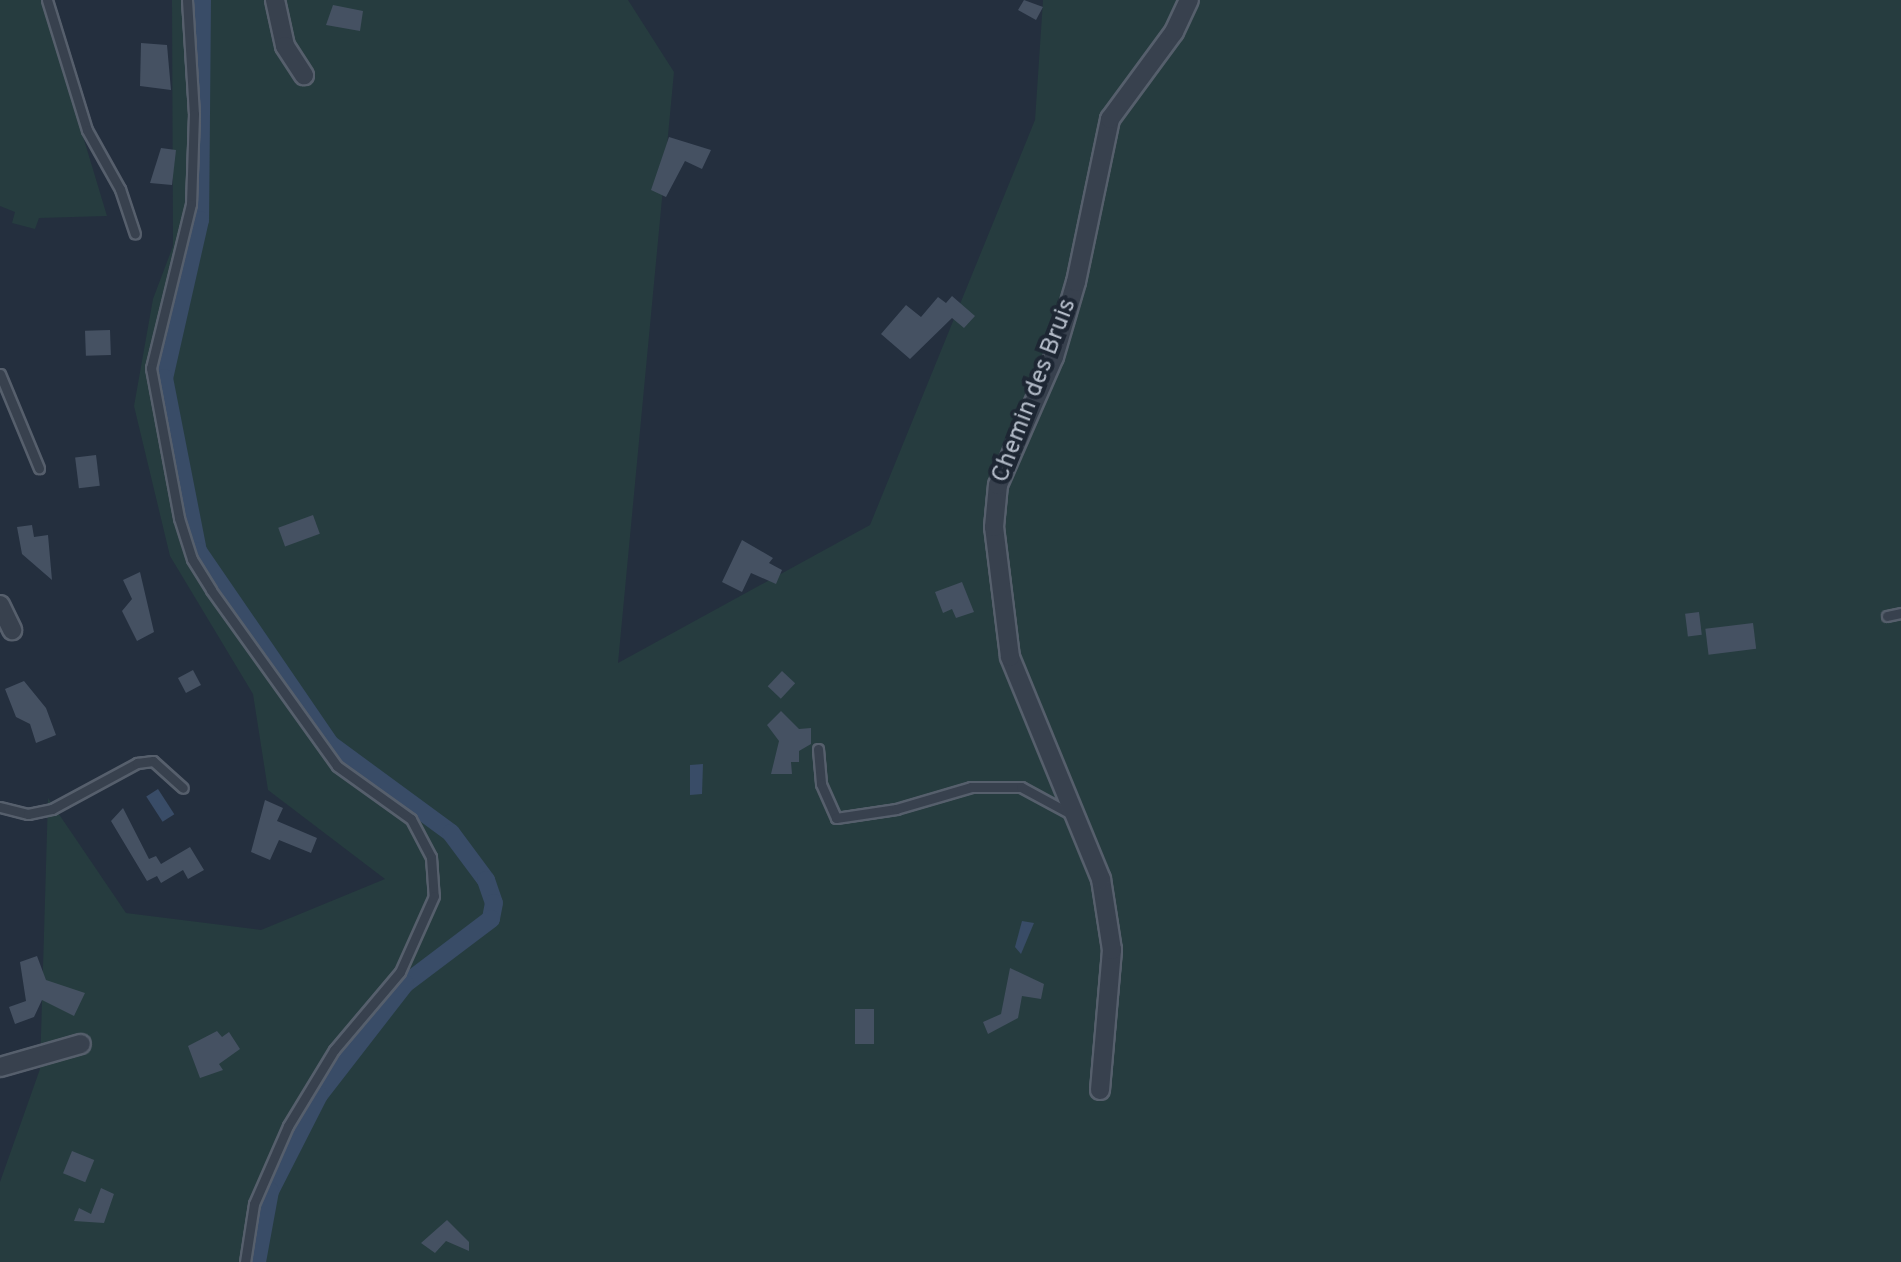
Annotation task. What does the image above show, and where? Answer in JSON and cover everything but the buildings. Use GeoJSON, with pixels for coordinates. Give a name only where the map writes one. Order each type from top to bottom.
{"type":"FeatureCollection","features":[{"type":"Feature","properties":{"kind":"street"},"geometry":{"type":"LineString","coordinates":[[275,0],[285,46],[304,75]]}},
{"type":"Feature","properties":{"kind":"street","name":"Chemin des Bruis"},"geometry":{"type":"LineString","coordinates":[[1100,1090],[1112,950],[1101,879],[1010,658],[998,592],[998,484],[1054,357],[1110,119],[1174,32],[1190,0]]}},
{"type":"Feature","properties":{"kind":"street"},"geometry":{"type":"LineString","coordinates":[[0,604],[12,630]]}},
{"type":"Feature","properties":{"kind":"street"},"geometry":{"type":"LineString","coordinates":[[0,1067],[81,1044]]}},
{"type":"Feature","properties":{"kind":"lane"},"geometry":{"type":"LineString","coordinates":[[48,0],[87,130],[120,189],[135,234]]}},
{"type":"Feature","properties":{"kind":"lane"},"geometry":{"type":"LineString","coordinates":[[187,0],[194,114],[191,204],[151,368],[180,518],[192,560],[337,766],[412,819],[432,857],[434,896],[400,972],[334,1050],[288,1126],[254,1204],[245,1262]]}},
{"type":"Feature","properties":{"kind":"lane"},"geometry":{"type":"LineString","coordinates":[[0,374],[38,468]]}},
{"type":"Feature","properties":{"kind":"lane"},"geometry":{"type":"LineString","coordinates":[[1887,616],[1901,614]]}},
{"type":"Feature","properties":{"kind":"lane"},"geometry":{"type":"LineString","coordinates":[[818,749],[821,784],[836,818],[896,809],[971,786],[1021,787],[1078,818]]}},
{"type":"Feature","properties":{"kind":"lane"},"geometry":{"type":"LineString","coordinates":[[0,806],[28,814],[52,809],[137,763],[153,761],[183,788]]}},
{"type":"Feature","properties":{"kind":"green space"},"geometry":{"type":"Polygon","coordinates":[[[0,0],[42,0],[107,216],[39,218],[35,229],[12,223],[15,212],[0,206],[0,0]]]}},
{"type":"Feature","properties":{"kind":"green space"},"geometry":{"type":"Polygon","coordinates":[[[172,0],[628,0],[674,72],[618,663],[870,525],[1035,120],[1043,0],[1901,0],[1901,1262],[0,1262],[0,1182],[40,1069],[48,798],[126,913],[261,930],[385,879],[268,790],[253,694],[170,556],[134,406],[153,299],[173,246],[172,0]]]}},
{"type":"Feature","properties":{"kind":"water"},"geometry":{"type":"Polygon","coordinates":[[[703,764],[702,794],[690,795],[690,765],[703,764]]]}},
{"type":"Feature","properties":{"kind":"water"},"geometry":{"type":"Polygon","coordinates":[[[158,789],[174,814],[163,822],[146,797],[158,789]]]}},
{"type":"Feature","properties":{"kind":"water"},"geometry":{"type":"Polygon","coordinates":[[[1022,921],[1034,923],[1021,954],[1015,947],[1022,921]]]}},
{"type":"Feature","properties":{"kind":"waterway"},"geometry":{"type":"LineString","coordinates":[[202,0],[200,220],[164,378],[198,551],[330,744],[451,833],[486,880],[494,903],[491,919],[405,984],[319,1095],[270,1191],[257,1262]]}}]}
